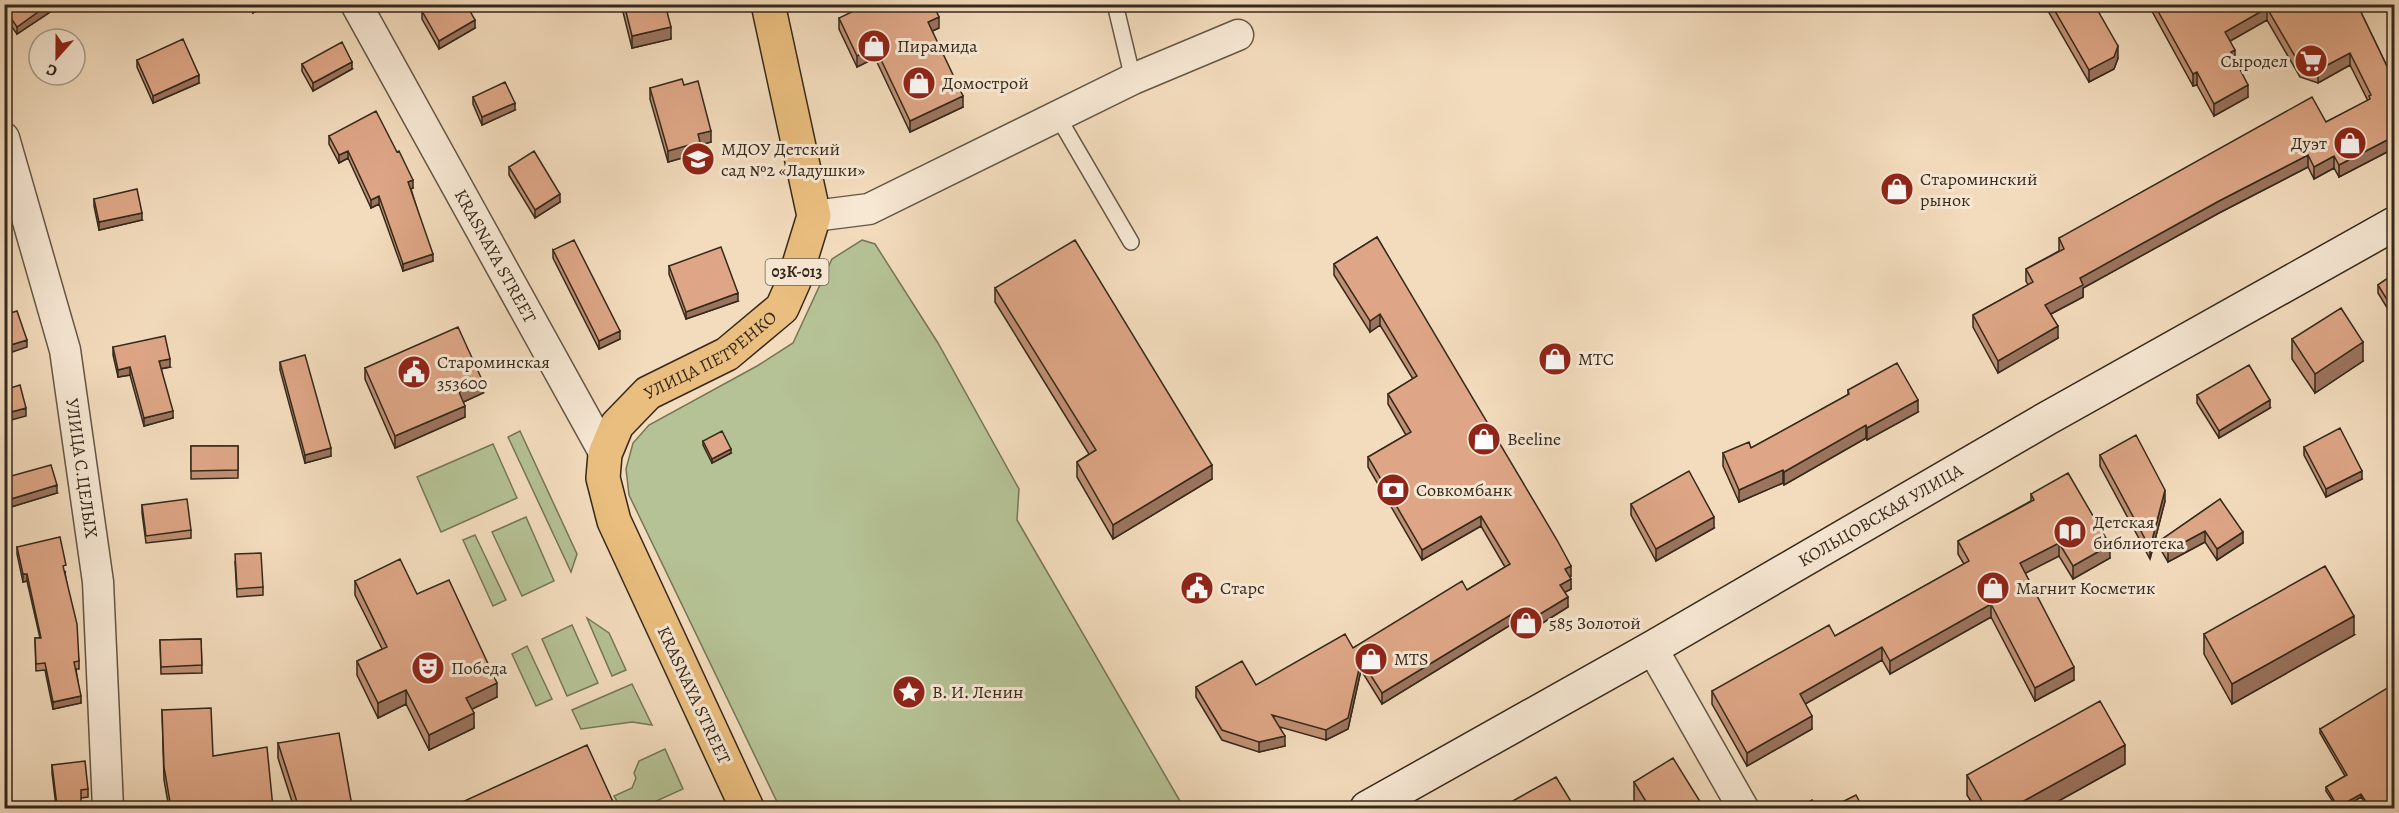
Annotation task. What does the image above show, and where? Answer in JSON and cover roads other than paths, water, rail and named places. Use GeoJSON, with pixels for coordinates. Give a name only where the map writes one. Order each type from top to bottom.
{"type":"FeatureCollection","features":[{"type":"Feature","properties":{"kind":"main road","name":"УЛИЦА ПЕТРЕНКО"},"geometry":{"type":"LineString","coordinates":[[605,454],[617,425],[648,393],[727,354],[782,308],[794,281],[814,216],[768,4]]}},
{"type":"Feature","properties":{"kind":"main road","name":"КОЛЬЦОВСКАЯ УЛИЦА"},"geometry":{"type":"LineString","coordinates":[[1367,808],[1652,648],[2046,419],[2394,224]]}},
{"type":"Feature","properties":{"kind":"main road","name":"KRASNAYA STREET"},"geometry":{"type":"LineString","coordinates":[[605,454],[603,478],[614,521],[747,808]]}},
{"type":"Feature","properties":{"kind":"street","name":"KRASNAYA STREET"},"geometry":{"type":"LineString","coordinates":[[356,4],[605,454]]}},
{"type":"Feature","properties":{"kind":"street"},"geometry":{"type":"LineString","coordinates":[[814,216],[869,209],[1133,79],[1238,35]]}},
{"type":"Feature","properties":{"kind":"street","name":"УЛИЦА С.ЦЕЛЫХ"},"geometry":{"type":"LineString","coordinates":[[4,138],[65,350],[98,582],[108,808]]}},
{"type":"Feature","properties":{"kind":"street"},"geometry":{"type":"LineString","coordinates":[[1652,648],[1743,808]]}},
{"type":"Feature","properties":{"kind":"lane"},"geometry":{"type":"LineString","coordinates":[[1115,4],[1133,79]]}},
{"type":"Feature","properties":{"kind":"lane"},"geometry":{"type":"LineString","coordinates":[[1058,117],[1131,242]]}},
{"type":"Feature","properties":{"kind":"place","name":"Пирамида"},"geometry":{"type":"Point","coordinates":[874,46]}},
{"type":"Feature","properties":{"kind":"place","name":"Сыродел"},"geometry":{"type":"Point","coordinates":[2311,61]}},
{"type":"Feature","properties":{"kind":"place","name":"Домострой"},"geometry":{"type":"Point","coordinates":[919,83]}},
{"type":"Feature","properties":{"kind":"place","name":"Дуэт"},"geometry":{"type":"Point","coordinates":[2350,143]}},
{"type":"Feature","properties":{"kind":"place","name":"МДОУ Детский сад №2 «Ладушки»"},"geometry":{"type":"Point","coordinates":[698,159]}},
{"type":"Feature","properties":{"kind":"place","name":"Староминский рынок"},"geometry":{"type":"Point","coordinates":[1897,189]}},
{"type":"Feature","properties":{"kind":"place","name":"МТС"},"geometry":{"type":"Point","coordinates":[1555,359]}},
{"type":"Feature","properties":{"kind":"place","name":"Староминская 353600"},"geometry":{"type":"Point","coordinates":[414,372]}},
{"type":"Feature","properties":{"kind":"place","name":"Beeline"},"geometry":{"type":"Point","coordinates":[1484,439]}},
{"type":"Feature","properties":{"kind":"place","name":"Совкомбанк"},"geometry":{"type":"Point","coordinates":[1393,490]}},
{"type":"Feature","properties":{"kind":"place","name":"Детская библиотека"},"geometry":{"type":"Point","coordinates":[2070,532]}},
{"type":"Feature","properties":{"kind":"place","name":"Старс"},"geometry":{"type":"Point","coordinates":[1197,588]}},
{"type":"Feature","properties":{"kind":"place","name":"Магнит Косметик"},"geometry":{"type":"Point","coordinates":[1993,588]}},
{"type":"Feature","properties":{"kind":"place","name":"585 Золотой"},"geometry":{"type":"Point","coordinates":[1526,623]}},
{"type":"Feature","properties":{"kind":"place","name":"MTS"},"geometry":{"type":"Point","coordinates":[1371,659]}},
{"type":"Feature","properties":{"kind":"place","name":"Победа"},"geometry":{"type":"Point","coordinates":[428,668]}},
{"type":"Feature","properties":{"kind":"place","name":"В. И. Ленин"},"geometry":{"type":"Point","coordinates":[909,692]}}]}
